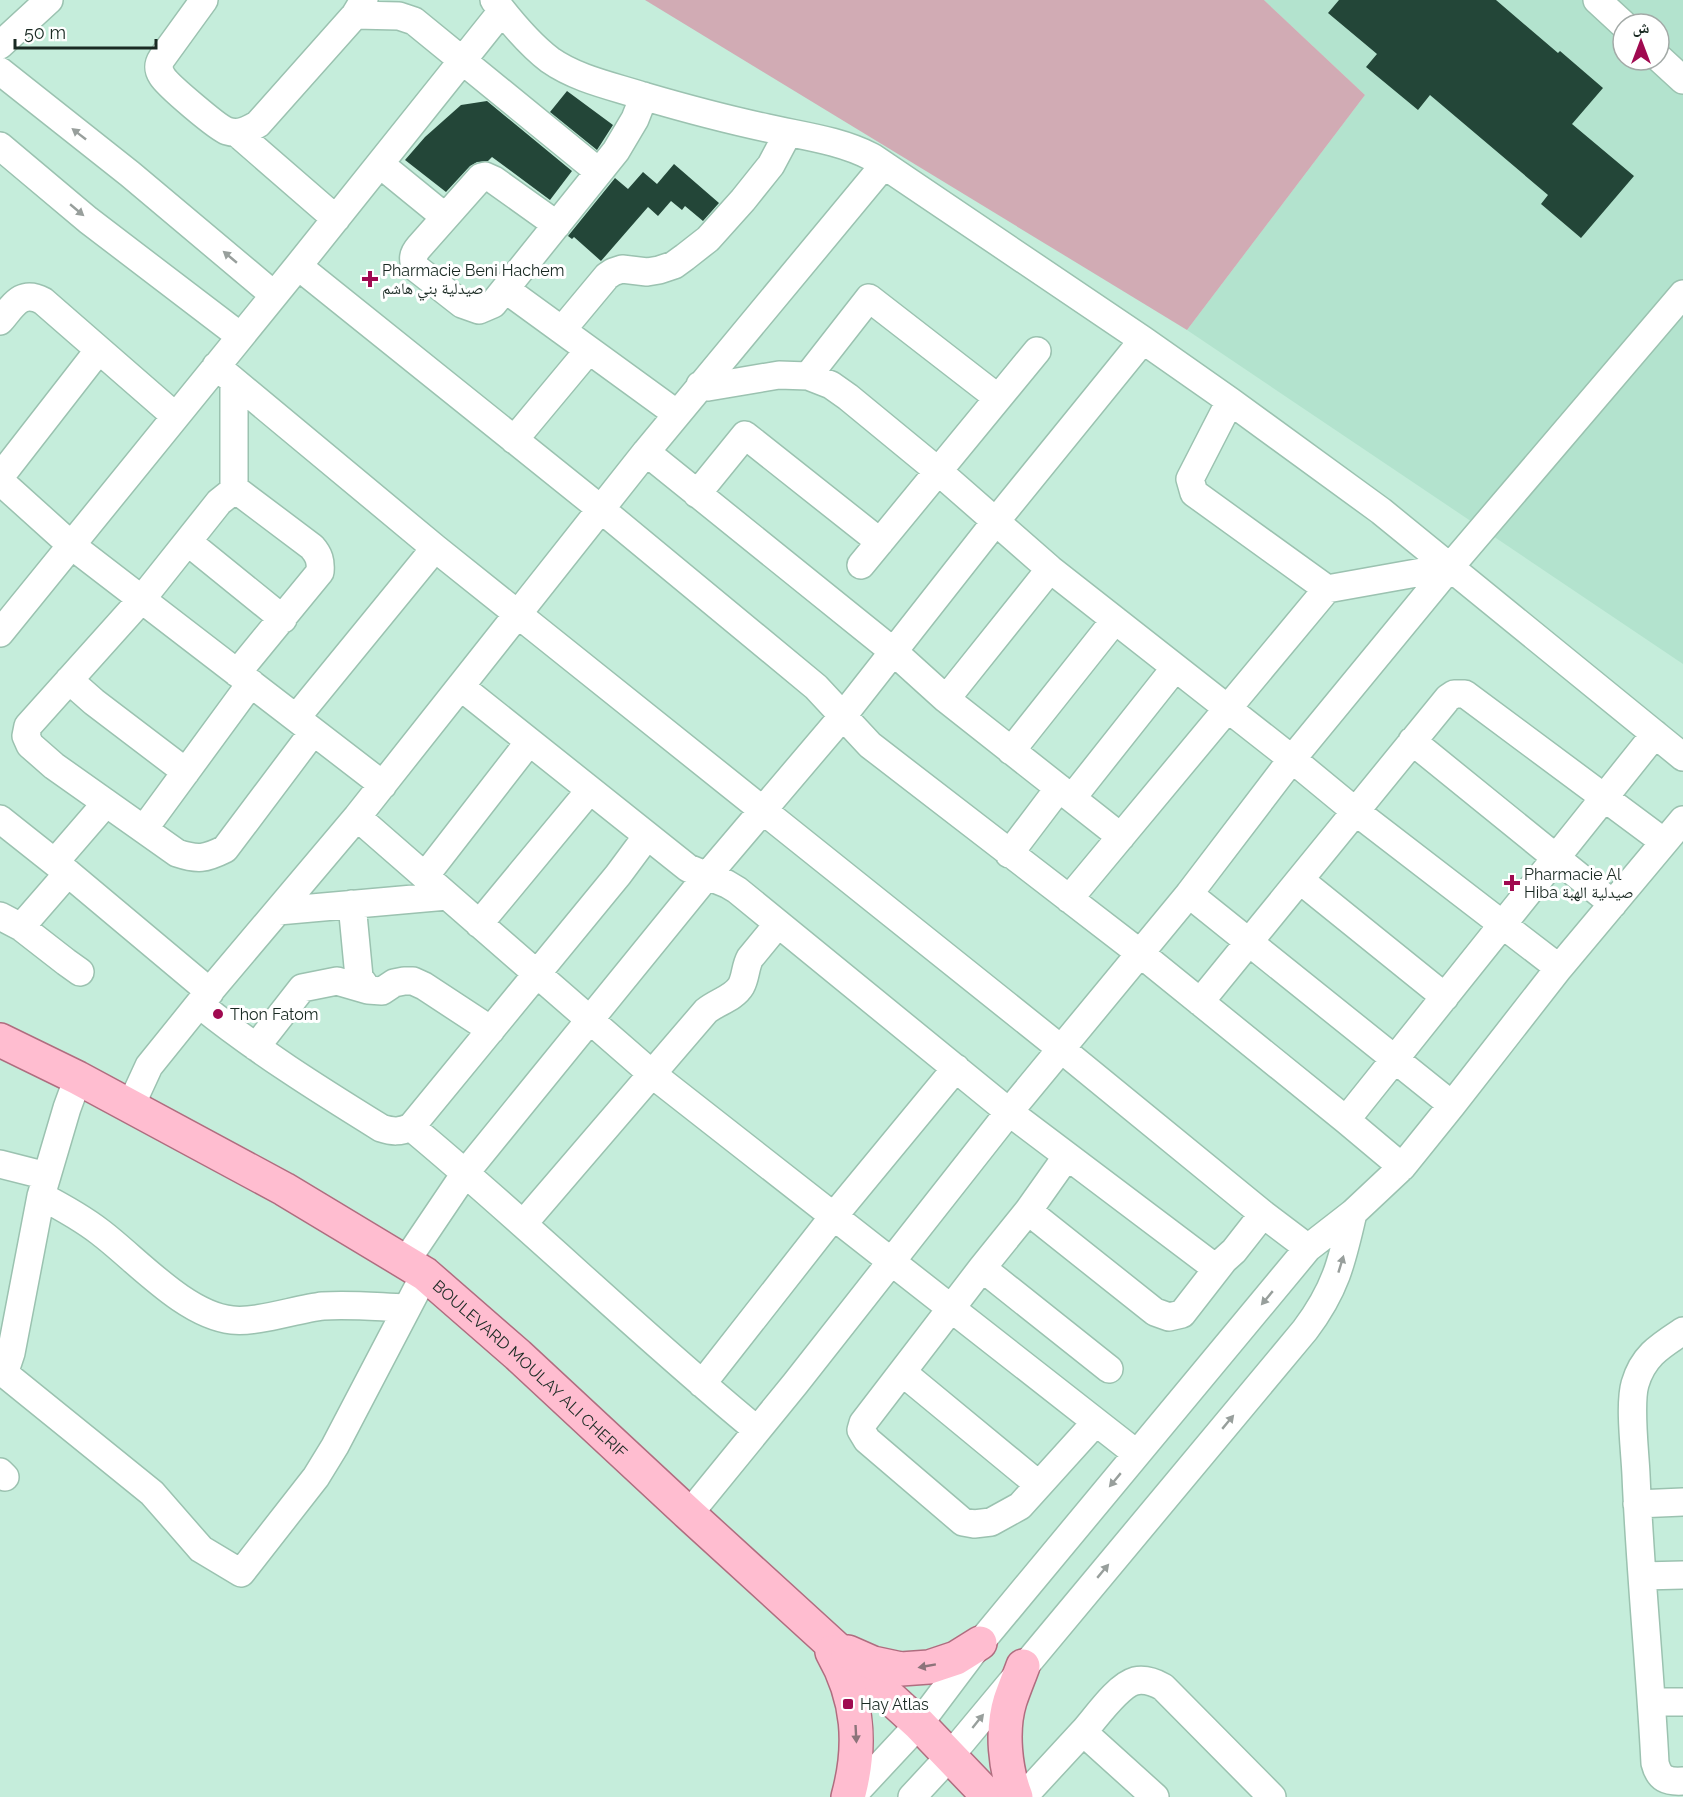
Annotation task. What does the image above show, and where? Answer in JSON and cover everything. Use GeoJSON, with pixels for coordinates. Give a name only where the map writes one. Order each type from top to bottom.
{"type":"FeatureCollection","features":[{"type":"Feature","properties":{"kind":"main road","name":"BOULEVARD MOULAY ALI CHERIF"},"geometry":{"type":"LineString","coordinates":[[0,1040],[78,1078],[284,1189],[415,1268],[518,1355],[688,1514],[919,1724],[989,1797]]}},
{"type":"Feature","properties":{"kind":"main road"},"geometry":{"type":"LineString","coordinates":[[826,1640],[873,1663],[901,1668],[929,1667],[956,1658],[980,1643]]}},
{"type":"Feature","properties":{"kind":"main road"},"geometry":{"type":"LineString","coordinates":[[826,1640],[850,1691],[856,1718],[857,1746],[849,1797]]}},
{"type":"Feature","properties":{"kind":"main road"},"geometry":{"type":"LineString","coordinates":[[1016,1797],[1010,1782],[1005,1742],[1010,1703],[1023,1666]]}},
{"type":"Feature","properties":{"kind":"street"},"geometry":{"type":"LineString","coordinates":[[0,45],[49,0]]}},
{"type":"Feature","properties":{"kind":"street"},"geometry":{"type":"LineString","coordinates":[[204,0],[162,58],[159,69],[167,82],[221,129],[237,133],[258,124],[360,7],[414,21],[599,172]]}},
{"type":"Feature","properties":{"kind":"street"},"geometry":{"type":"LineString","coordinates":[[1597,0],[1611,13]]}},
{"type":"Feature","properties":{"kind":"street"},"geometry":{"type":"LineString","coordinates":[[234,490],[225,374],[240,336],[463,60],[498,5],[524,36],[549,59],[568,71],[600,83],[722,119],[855,148],[884,165],[1143,340],[1381,511],[1683,757]]}},
{"type":"Feature","properties":{"kind":"street"},"geometry":{"type":"LineString","coordinates":[[0,71],[130,174],[274,295]]}},
{"type":"Feature","properties":{"kind":"street"},"geometry":{"type":"LineString","coordinates":[[557,225],[495,180],[485,176],[477,180],[413,257],[416,268],[462,304],[479,310],[493,304],[557,225],[616,151],[635,119],[644,96]]}},
{"type":"Feature","properties":{"kind":"street"},"geometry":{"type":"LineString","coordinates":[[237,133],[336,219]]}},
{"type":"Feature","properties":{"kind":"street"},"geometry":{"type":"LineString","coordinates":[[562,330],[607,276],[613,272],[622,269],[646,272],[674,265],[708,239],[771,165],[788,133]]}},
{"type":"Feature","properties":{"kind":"street"},"geometry":{"type":"LineString","coordinates":[[0,146],[88,220],[240,336]]}},
{"type":"Feature","properties":{"kind":"street"},"geometry":{"type":"LineString","coordinates":[[380,164],[446,217]]}},
{"type":"Feature","properties":{"kind":"street"},"geometry":{"type":"LineString","coordinates":[[133,1108],[137,1092],[149,1066],[357,818],[700,385],[884,165]]}},
{"type":"Feature","properties":{"kind":"street"},"geometry":{"type":"LineString","coordinates":[[298,266],[602,510],[816,687],[870,745],[1141,954],[1402,1167]]}},
{"type":"Feature","properties":{"kind":"street"},"geometry":{"type":"LineString","coordinates":[[505,289],[677,414]]}},
{"type":"Feature","properties":{"kind":"street"},"geometry":{"type":"LineString","coordinates":[[688,1514],[1060,1048],[1189,894],[1292,759],[1450,567],[1683,294]]}},
{"type":"Feature","properties":{"kind":"street"},"geometry":{"type":"LineString","coordinates":[[0,321],[21,298],[36,297],[175,417]]}},
{"type":"Feature","properties":{"kind":"street"},"geometry":{"type":"LineString","coordinates":[[808,376],[869,298],[998,398]]}},
{"type":"Feature","properties":{"kind":"street"},"geometry":{"type":"LineString","coordinates":[[78,1078],[44,1186],[11,1353],[7,1365],[1,1372],[152,1493],[201,1549],[242,1573],[316,1477],[335,1446],[405,1308],[415,1268],[466,1172],[706,877],[842,717],[996,521],[1143,340]]}},
{"type":"Feature","properties":{"kind":"street"},"geometry":{"type":"LineString","coordinates":[[514,440],[589,350]]}},
{"type":"Feature","properties":{"kind":"street"},"geometry":{"type":"LineString","coordinates":[[98,351],[0,479],[71,545],[383,785]]}},
{"type":"Feature","properties":{"kind":"street"},"geometry":{"type":"LineString","coordinates":[[861,565],[1037,351]]}},
{"type":"Feature","properties":{"kind":"street"},"geometry":{"type":"LineString","coordinates":[[2,626],[175,417],[225,374]]}},
{"type":"Feature","properties":{"kind":"street"},"geometry":{"type":"LineString","coordinates":[[225,374],[435,548],[1308,1248]]}},
{"type":"Feature","properties":{"kind":"street"},"geometry":{"type":"LineString","coordinates":[[700,385],[708,387],[779,375],[808,376],[831,385],[938,471],[1050,569],[1355,811],[1559,968]]}},
{"type":"Feature","properties":{"kind":"street"},"geometry":{"type":"LineString","coordinates":[[1230,401],[1190,479],[1194,493],[1327,589]]}},
{"type":"Feature","properties":{"kind":"street"},"geometry":{"type":"LineString","coordinates":[[697,494],[745,435],[880,542]]}},
{"type":"Feature","properties":{"kind":"street"},"geometry":{"type":"LineString","coordinates":[[646,452],[894,651],[946,699],[1121,837]]}},
{"type":"Feature","properties":{"kind":"street"},"geometry":{"type":"LineString","coordinates":[[234,490],[219,502],[141,600],[28,726],[26,736],[30,745],[54,766],[177,853],[194,859],[209,857],[225,849],[304,725],[435,548]]}},
{"type":"Feature","properties":{"kind":"street"},"geometry":{"type":"LineString","coordinates":[[144,829],[186,772],[283,619],[320,572],[321,563],[312,547],[234,490]]}},
{"type":"Feature","properties":{"kind":"street"},"geometry":{"type":"LineString","coordinates":[[188,542],[283,619]]}},
{"type":"Feature","properties":{"kind":"street"},"geometry":{"type":"LineString","coordinates":[[1069,899],[1327,589],[1450,567]]}},
{"type":"Feature","properties":{"kind":"street"},"geometry":{"type":"LineString","coordinates":[[946,699],[1050,569]]}},
{"type":"Feature","properties":{"kind":"street"},"geometry":{"type":"LineString","coordinates":[[1011,751],[1115,620]]}},
{"type":"Feature","properties":{"kind":"street"},"geometry":{"type":"LineString","coordinates":[[1009,854],[1066,793],[1175,668]]}},
{"type":"Feature","properties":{"kind":"street"},"geometry":{"type":"LineString","coordinates":[[69,680],[94,702],[186,772]]}},
{"type":"Feature","properties":{"kind":"street"},"geometry":{"type":"LineString","coordinates":[[461,687],[688,868],[737,890],[1009,1112],[1217,1269]]}},
{"type":"Feature","properties":{"kind":"street"},"geometry":{"type":"LineString","coordinates":[[1200,1002],[1412,741],[1448,698],[1454,694],[1466,694],[1664,842]]}},
{"type":"Feature","properties":{"kind":"street"},"geometry":{"type":"LineString","coordinates":[[1346,1120],[1655,734]]}},
{"type":"Feature","properties":{"kind":"street"},"geometry":{"type":"LineString","coordinates":[[1412,741],[1613,904]]}},
{"type":"Feature","properties":{"kind":"street"},"geometry":{"type":"LineString","coordinates":[[425,876],[529,742]]}},
{"type":"Feature","properties":{"kind":"street"},"geometry":{"type":"LineString","coordinates":[[479,924],[590,790]]}},
{"type":"Feature","properties":{"kind":"street"},"geometry":{"type":"LineString","coordinates":[[80,972],[11,922],[61,867],[106,803]]}},
{"type":"Feature","properties":{"kind":"street"},"geometry":{"type":"LineString","coordinates":[[357,818],[652,1074],[1137,1454]]}},
{"type":"Feature","properties":{"kind":"street"},"geometry":{"type":"LineString","coordinates":[[0,819],[61,867],[204,998],[229,1029],[300,1077],[381,1128],[392,1132],[403,1131],[411,1127],[618,875],[646,836]]}},
{"type":"Feature","properties":{"kind":"street"},"geometry":{"type":"LineString","coordinates":[[849,1797],[919,1724],[980,1643],[1308,1248],[1353,1213],[1402,1167],[1559,968],[1683,820]]}},
{"type":"Feature","properties":{"kind":"street"},"geometry":{"type":"LineString","coordinates":[[1300,880],[1445,997]]}},
{"type":"Feature","properties":{"kind":"street"},"geometry":{"type":"LineString","coordinates":[[1189,894],[1452,1105]]}},
{"type":"Feature","properties":{"kind":"street"},"geometry":{"type":"LineString","coordinates":[[278,911],[447,896]]}},
{"type":"Feature","properties":{"kind":"street"},"geometry":{"type":"LineString","coordinates":[[352,904],[359,977],[368,990]]}},
{"type":"Feature","properties":{"kind":"street"},"geometry":{"type":"LineString","coordinates":[[523,1224],[706,1011],[740,989],[750,958],[778,924]]}},
{"type":"Feature","properties":{"kind":"street"},"geometry":{"type":"LineString","coordinates":[[255,1047],[302,988],[337,981],[368,990],[382,991],[394,983],[413,981],[491,1030]]}},
{"type":"Feature","properties":{"kind":"street"},"geometry":{"type":"LineString","coordinates":[[702,1384],[833,1217],[956,1068]]}},
{"type":"Feature","properties":{"kind":"street"},"geometry":{"type":"LineString","coordinates":[[411,1127],[466,1172],[702,1384],[757,1430]]}},
{"type":"Feature","properties":{"kind":"street"},"geometry":{"type":"LineString","coordinates":[[1067,1156],[1028,1211],[951,1307],[863,1423],[861,1430],[867,1440],[963,1522],[974,1524],[991,1522],[1020,1506],[1095,1423]]}},
{"type":"Feature","properties":{"kind":"street"},"geometry":{"type":"LineString","coordinates":[[0,1164],[44,1186],[74,1214],[101,1232],[188,1303],[207,1315],[233,1320],[258,1318],[324,1306],[405,1308]]}},
{"type":"Feature","properties":{"kind":"street"},"geometry":{"type":"LineString","coordinates":[[1028,1211],[1155,1312],[1169,1317],[1182,1314],[1263,1214]]}},
{"type":"Feature","properties":{"kind":"street"},"geometry":{"type":"LineString","coordinates":[[912,1797],[950,1756],[1318,1313],[1342,1261],[1353,1213]]}},
{"type":"Feature","properties":{"kind":"street"},"geometry":{"type":"LineString","coordinates":[[982,1268],[1109,1369]]}},
{"type":"Feature","properties":{"kind":"street"},"geometry":{"type":"LineString","coordinates":[[1683,1331],[1656,1348],[1643,1364],[1635,1385],[1633,1404],[1655,1762],[1658,1772],[1666,1779],[1683,1781]]}},
{"type":"Feature","properties":{"kind":"street"},"geometry":{"type":"LineString","coordinates":[[902,1372],[1039,1485]]}},
{"type":"Feature","properties":{"kind":"street"},"geometry":{"type":"LineString","coordinates":[[1638,1504],[1683,1502]]}},
{"type":"Feature","properties":{"kind":"street"},"geometry":{"type":"LineString","coordinates":[[1642,1576],[1683,1575]]}},
{"type":"Feature","properties":{"kind":"street"},"geometry":{"type":"LineString","coordinates":[[1023,1797],[1119,1691],[1136,1681],[1155,1683],[1163,1687],[1272,1797]]}},
{"type":"Feature","properties":{"kind":"street"},"geometry":{"type":"LineString","coordinates":[[1652,1702],[1683,1702]]}},
{"type":"Feature","properties":{"kind":"street"},"geometry":{"type":"LineString","coordinates":[[1083,1732],[1155,1797]]}},
{"type":"Feature","properties":{"kind":"shaded area"},"geometry":{"type":"Polygon","coordinates":[[[645,0],[1264,0],[1365,95],[1187,330],[645,0]]]}},
{"type":"Feature","properties":{"kind":"shaded area"},"geometry":{"type":"Polygon","coordinates":[[[1264,0],[1683,0],[1683,664],[1187,330],[1365,95],[1264,0]]]}},
{"type":"Feature","properties":{"kind":"building"},"geometry":{"type":"Polygon","coordinates":[[[1339,0],[1496,0],[1603,88],[1572,124],[1634,176],[1581,238],[1541,204],[1548,195],[1430,95],[1418,110],[1366,67],[1377,54],[1328,13],[1339,0]]]}},
{"type":"Feature","properties":{"kind":"building"},"geometry":{"type":"Polygon","coordinates":[[[567,91],[613,125],[597,150],[550,112],[567,91]]]}},
{"type":"Feature","properties":{"kind":"building"},"geometry":{"type":"Polygon","coordinates":[[[487,101],[572,171],[550,200],[492,157],[488,161],[477,162],[470,166],[446,192],[405,160],[425,137],[461,105],[487,101]]]}},
{"type":"Feature","properties":{"kind":"building"},"geometry":{"type":"Polygon","coordinates":[[[674,164],[719,203],[703,221],[685,206],[682,210],[671,201],[658,216],[648,207],[601,261],[574,237],[572,239],[568,236],[615,178],[628,189],[643,172],[657,184],[674,164]]]}},
{"type":"Feature","properties":{"kind":"place","name":"Pharmacie Beni Hachem صيدلية بني هاشم"},"geometry":{"type":"Point","coordinates":[370,279]}},
{"type":"Feature","properties":{"kind":"place","name":"Pharmacie Al Hiba صيدلية الهبة"},"geometry":{"type":"Point","coordinates":[1512,883]}},
{"type":"Feature","properties":{"kind":"place","name":"Thon Fatom"},"geometry":{"type":"Point","coordinates":[218,1014]}},
{"type":"Feature","properties":{"kind":"place","name":"Hay Atlas"},"geometry":{"type":"Point","coordinates":[848,1704]}}]}
